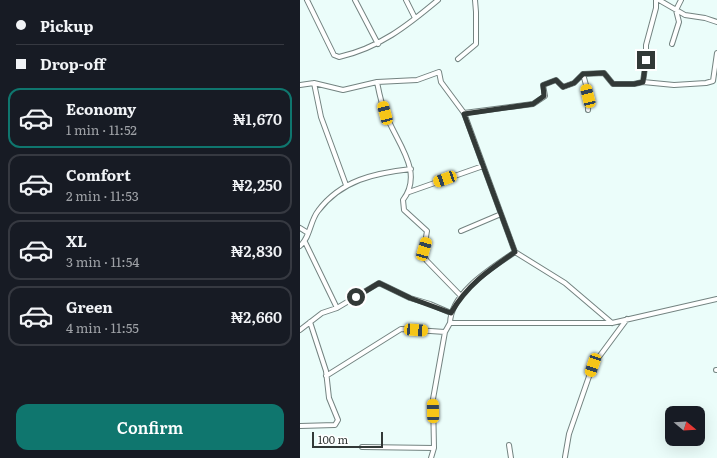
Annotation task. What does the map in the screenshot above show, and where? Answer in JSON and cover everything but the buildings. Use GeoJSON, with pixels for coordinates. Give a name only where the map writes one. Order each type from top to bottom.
{"type":"FeatureCollection","features":[{"type":"Feature","properties":{"kind":"street"},"geometry":{"type":"LineString","coordinates":[[307,0],[323,36],[336,56],[370,48],[389,38],[438,0]]}},
{"type":"Feature","properties":{"kind":"street"},"geometry":{"type":"LineString","coordinates":[[355,0],[378,44]]}},
{"type":"Feature","properties":{"kind":"street"},"geometry":{"type":"LineString","coordinates":[[406,0],[415,18]]}},
{"type":"Feature","properties":{"kind":"street"},"geometry":{"type":"LineString","coordinates":[[458,59],[476,44],[475,0]]}},
{"type":"Feature","properties":{"kind":"street"},"geometry":{"type":"LineString","coordinates":[[643,82],[646,60],[646,44],[656,8],[656,0]]}},
{"type":"Feature","properties":{"kind":"street"},"geometry":{"type":"LineString","coordinates":[[659,0],[685,15],[705,18],[717,22]]}},
{"type":"Feature","properties":{"kind":"street"},"geometry":{"type":"LineString","coordinates":[[672,44],[679,22],[676,10],[681,0]]}},
{"type":"Feature","properties":{"kind":"street"},"geometry":{"type":"LineString","coordinates":[[464,114],[533,104],[544,96],[543,85],[556,80],[563,87],[574,83],[583,74],[604,73],[613,84],[634,84],[643,82],[674,85],[706,83],[713,81],[717,53]]}},
{"type":"Feature","properties":{"kind":"street"},"geometry":{"type":"LineString","coordinates":[[300,85],[314,83],[343,90],[377,82],[417,80],[439,72],[441,82],[464,114],[515,252],[565,284],[612,323]]}},
{"type":"Feature","properties":{"kind":"street"},"geometry":{"type":"LineString","coordinates":[[583,74],[588,96],[588,110]]}},
{"type":"Feature","properties":{"kind":"street"},"geometry":{"type":"LineString","coordinates":[[377,82],[385,113],[411,169],[409,192],[403,200],[404,210],[427,231],[424,255],[427,261],[461,296]]}},
{"type":"Feature","properties":{"kind":"street"},"geometry":{"type":"LineString","coordinates":[[314,83],[321,117],[346,185]]}},
{"type":"Feature","properties":{"kind":"street"},"geometry":{"type":"LineString","coordinates":[[409,192],[483,166]]}},
{"type":"Feature","properties":{"kind":"street"},"geometry":{"type":"LineString","coordinates":[[300,246],[305,242],[318,211],[346,185],[380,172],[411,169]]}},
{"type":"Feature","properties":{"kind":"street"},"geometry":{"type":"LineString","coordinates":[[461,231],[501,214]]}},
{"type":"Feature","properties":{"kind":"street"},"geometry":{"type":"LineString","coordinates":[[300,228],[308,233]]}},
{"type":"Feature","properties":{"kind":"street"},"geometry":{"type":"LineString","coordinates":[[305,242],[337,308]]}},
{"type":"Feature","properties":{"kind":"street"},"geometry":{"type":"LineString","coordinates":[[431,458],[434,448],[433,399],[445,332],[450,323],[451,313],[461,296],[486,272],[515,252]]}},
{"type":"Feature","properties":{"kind":"street"},"geometry":{"type":"LineString","coordinates":[[300,330],[322,313],[337,308],[379,283],[410,298],[451,313]]}},
{"type":"Feature","properties":{"kind":"street"},"geometry":{"type":"LineString","coordinates":[[450,323],[612,323],[717,298]]}},
{"type":"Feature","properties":{"kind":"street"},"geometry":{"type":"LineString","coordinates":[[565,457],[569,434],[593,365],[627,319]]}},
{"type":"Feature","properties":{"kind":"street"},"geometry":{"type":"LineString","coordinates":[[300,426],[335,425],[338,420],[329,398],[326,376],[310,322]]}},
{"type":"Feature","properties":{"kind":"street"},"geometry":{"type":"LineString","coordinates":[[326,376],[401,329],[445,332]]}},
{"type":"Feature","properties":{"kind":"street"},"geometry":{"type":"LineString","coordinates":[[509,445],[511,458]]}},
{"type":"Feature","properties":{"kind":"street"},"geometry":{"type":"LineString","coordinates":[[362,447],[434,448]]}},
{"type":"Feature","properties":{"kind":"route"},"geometry":{"type":"LineString","coordinates":[[356,297],[379,283],[410,298],[430,304],[451,313],[461,296],[486,272],[515,252],[464,114],[533,104],[544,96],[543,85],[556,80],[563,87],[574,83],[583,74],[592,72],[604,73],[613,84],[634,84],[643,82],[646,60]]}}]}
